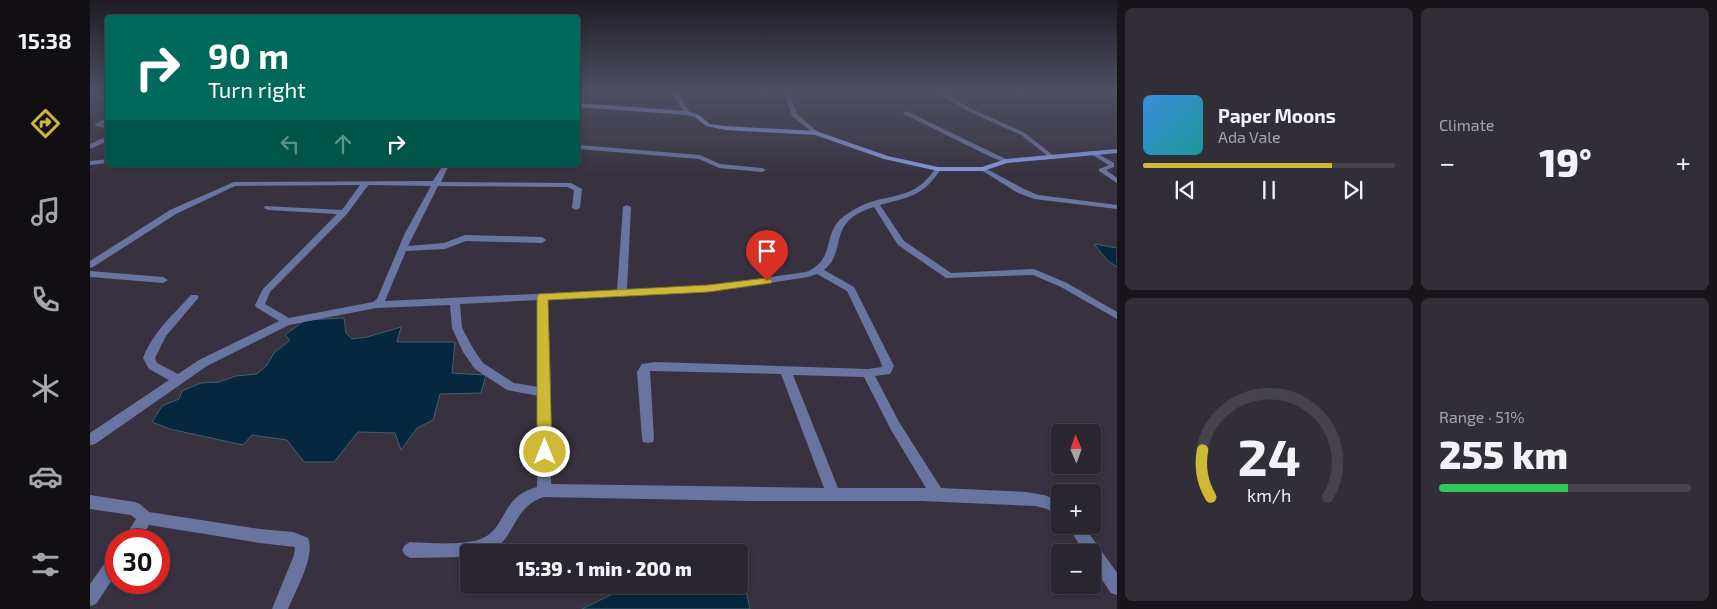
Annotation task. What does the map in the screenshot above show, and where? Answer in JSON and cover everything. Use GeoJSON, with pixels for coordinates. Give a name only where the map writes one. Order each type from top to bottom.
{"type":"FeatureCollection","features":[{"type":"Feature","properties":{"kind":"main road"},"geometry":{"type":"LineString","coordinates":[[701,119],[708,125],[725,128],[816,133],[886,158],[938,169],[983,169],[1006,161],[1117,151]]}},
{"type":"Feature","properties":{"kind":"street"},"geometry":{"type":"LineString","coordinates":[[799,119],[816,133]]}},
{"type":"Feature","properties":{"kind":"street"},"geometry":{"type":"LineString","coordinates":[[920,119],[1006,161]]}},
{"type":"Feature","properties":{"kind":"street"},"geometry":{"type":"LineString","coordinates":[[990,119],[1023,134],[1051,156]]}},
{"type":"Feature","properties":{"kind":"street"},"geometry":{"type":"LineString","coordinates":[[105,121],[97,125],[105,126]]}},
{"type":"Feature","properties":{"kind":"street"},"geometry":{"type":"LineString","coordinates":[[90,147],[105,140]]}},
{"type":"Feature","properties":{"kind":"street"},"geometry":{"type":"LineString","coordinates":[[580,147],[700,158],[719,166],[762,170]]}},
{"type":"Feature","properties":{"kind":"street"},"geometry":{"type":"LineString","coordinates":[[1091,152],[1112,164],[1112,166],[1102,170],[1117,180]]}},
{"type":"Feature","properties":{"kind":"street"},"geometry":{"type":"LineString","coordinates":[[90,163],[105,161]]}},
{"type":"Feature","properties":{"kind":"street"},"geometry":{"type":"LineString","coordinates":[[376,305],[381,300],[408,233],[445,167]]}},
{"type":"Feature","properties":{"kind":"street"},"geometry":{"type":"LineString","coordinates":[[90,440],[204,364],[287,322],[376,305],[708,289],[767,281],[819,271],[828,261],[834,237],[843,221],[865,206],[908,196],[929,182],[938,169]]}},
{"type":"Feature","properties":{"kind":"street"},"geometry":{"type":"LineString","coordinates":[[983,169],[1021,191],[1037,197],[1117,207]]}},
{"type":"Feature","properties":{"kind":"street"},"geometry":{"type":"LineString","coordinates":[[287,322],[260,305],[266,291],[344,212],[363,186],[368,183]]}},
{"type":"Feature","properties":{"kind":"street"},"geometry":{"type":"LineString","coordinates":[[90,265],[173,212],[234,184],[436,183],[568,185],[578,189],[576,208]]}},
{"type":"Feature","properties":{"kind":"street"},"geometry":{"type":"LineString","coordinates":[[875,203],[901,243],[949,276],[1034,272],[1064,285],[1117,316]]}},
{"type":"Feature","properties":{"kind":"street"},"geometry":{"type":"LineString","coordinates":[[622,293],[627,206]]}},
{"type":"Feature","properties":{"kind":"street"},"geometry":{"type":"LineString","coordinates":[[268,208],[344,212]]}},
{"type":"Feature","properties":{"kind":"street"},"geometry":{"type":"LineString","coordinates":[[402,249],[445,246],[465,238],[542,240]]}},
{"type":"Feature","properties":{"kind":"street"},"geometry":{"type":"LineString","coordinates":[[648,438],[643,372],[646,367],[868,373],[886,371],[888,366],[886,360],[851,289],[819,271]]}},
{"type":"Feature","properties":{"kind":"street"},"geometry":{"type":"LineString","coordinates":[[90,274],[163,280]]}},
{"type":"Feature","properties":{"kind":"street"},"geometry":{"type":"LineString","coordinates":[[179,380],[153,366],[149,358],[151,350],[160,337],[194,297]]}},
{"type":"Feature","properties":{"kind":"street"},"geometry":{"type":"LineString","coordinates":[[543,297],[545,392],[544,492]]}},
{"type":"Feature","properties":{"kind":"street"},"geometry":{"type":"LineString","coordinates":[[455,301],[457,328],[469,352],[479,366],[511,387],[545,392]]}},
{"type":"Feature","properties":{"kind":"street"},"geometry":{"type":"LineString","coordinates":[[786,371],[834,495]]}},
{"type":"Feature","properties":{"kind":"street"},"geometry":{"type":"LineString","coordinates":[[868,373],[896,426],[937,494]]}},
{"type":"Feature","properties":{"kind":"street"},"geometry":{"type":"LineString","coordinates":[[410,550],[466,548],[486,544],[496,538],[513,509],[520,502],[530,495],[544,492],[623,491],[834,495],[937,494],[1040,501],[1051,504]]}},
{"type":"Feature","properties":{"kind":"street"},"geometry":{"type":"LineString","coordinates":[[90,502],[135,509],[145,518],[260,536],[293,538],[303,543],[302,555],[280,609]]}},
{"type":"Feature","properties":{"kind":"street"},"geometry":{"type":"LineString","coordinates":[[138,529],[145,518]]}},
{"type":"Feature","properties":{"kind":"street"},"geometry":{"type":"LineString","coordinates":[[1080,534],[1117,587]]}},
{"type":"Feature","properties":{"kind":"street"},"geometry":{"type":"LineString","coordinates":[[90,598],[105,577]]}},
{"type":"Feature","properties":{"kind":"water"},"geometry":{"type":"Polygon","coordinates":[[[1094,244],[1117,248],[1117,267],[1107,260],[1094,244]]]}},
{"type":"Feature","properties":{"kind":"water"},"geometry":{"type":"Polygon","coordinates":[[[344,318],[346,333],[352,339],[367,337],[401,327],[397,342],[455,342],[452,373],[486,375],[481,393],[440,394],[433,420],[417,428],[401,450],[395,433],[358,432],[334,462],[304,462],[287,440],[252,435],[243,445],[170,429],[152,422],[162,406],[179,399],[182,391],[201,383],[219,382],[236,376],[257,374],[267,365],[274,353],[290,340],[285,335],[305,320],[344,318]]]}},
{"type":"Feature","properties":{"kind":"water"},"geometry":{"type":"Polygon","coordinates":[[[613,594],[747,594],[750,609],[582,609],[613,594]]]}},
{"type":"Feature","properties":{"kind":"route"},"geometry":{"type":"LineString","coordinates":[[545,452],[543,297],[708,289],[767,281]]}}]}
